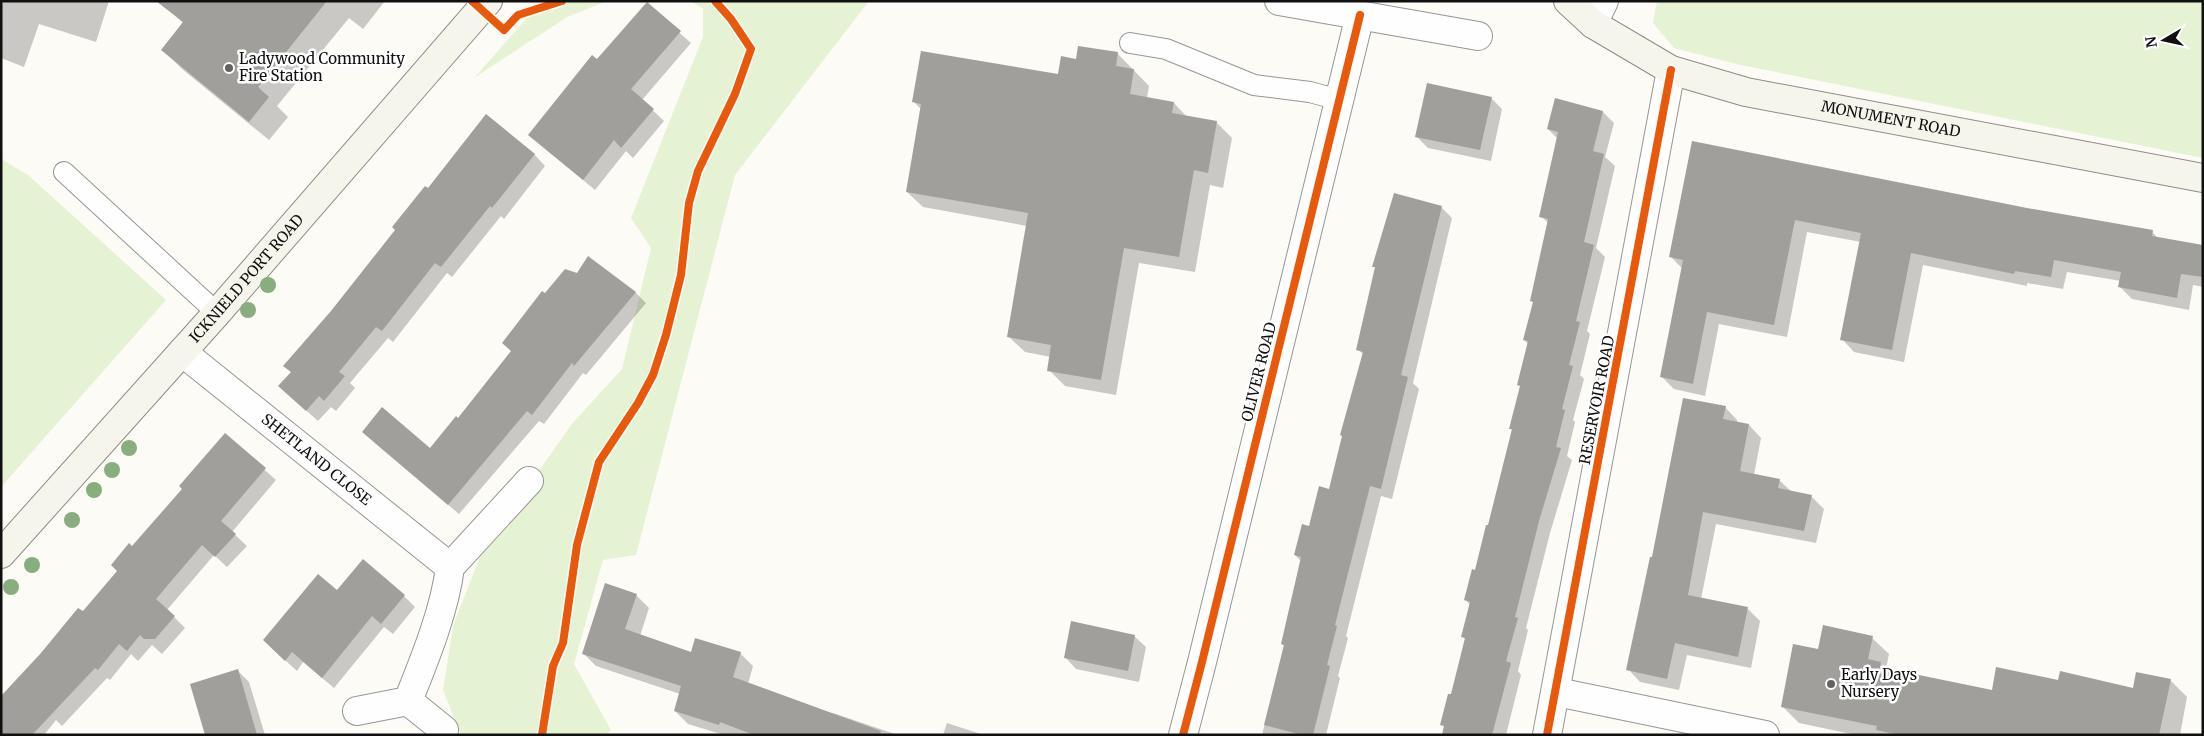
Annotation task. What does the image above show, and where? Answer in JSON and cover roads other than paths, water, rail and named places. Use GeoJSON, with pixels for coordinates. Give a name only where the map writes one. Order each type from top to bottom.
{"type":"FeatureCollection","features":[{"type":"Feature","properties":{"kind":"main road","name":"ICKNIELD PORT ROAD"},"geometry":{"type":"LineString","coordinates":[[1,554],[217,313],[488,1]]}},
{"type":"Feature","properties":{"kind":"main road","name":"MONUMENT ROAD"},"geometry":{"type":"LineString","coordinates":[[1568,1],[1598,12],[1671,70],[1746,92],[2203,178]]}},
{"type":"Feature","properties":{"kind":"street"},"geometry":{"type":"LineString","coordinates":[[1279,1],[1372,12],[1478,36]]}},
{"type":"Feature","properties":{"kind":"street","name":"OLIVER ROAD"},"geometry":{"type":"LineString","coordinates":[[1183,735],[1339,100],[1372,12]]}},
{"type":"Feature","properties":{"kind":"street","name":"RESERVOIR ROAD"},"geometry":{"type":"LineString","coordinates":[[1547,735],[1557,692],[1671,70]]}},
{"type":"Feature","properties":{"kind":"street","name":"SHETLAND CLOSE"},"geometry":{"type":"LineString","coordinates":[[182,352],[450,567]]}},
{"type":"Feature","properties":{"kind":"street"},"geometry":{"type":"LineString","coordinates":[[408,701],[422,667],[448,586],[450,567],[529,480]]}},
{"type":"Feature","properties":{"kind":"street"},"geometry":{"type":"LineString","coordinates":[[1557,692],[1765,735]]}},
{"type":"Feature","properties":{"kind":"street"},"geometry":{"type":"LineString","coordinates":[[357,711],[408,701],[444,730]]}},
{"type":"Feature","properties":{"kind":"lane"},"geometry":{"type":"LineString","coordinates":[[1130,43],[1166,49],[1254,85],[1310,92],[1339,100]]}},
{"type":"Feature","properties":{"kind":"lane"},"geometry":{"type":"LineString","coordinates":[[64,172],[217,313]]}},
{"type":"Feature","properties":{"kind":"place","name":"Ladywood Community Fire Station"},"geometry":{"type":"Point","coordinates":[229,68]}},
{"type":"Feature","properties":{"kind":"place","name":"Early Days Nursery"},"geometry":{"type":"Point","coordinates":[1831,684]}}]}
